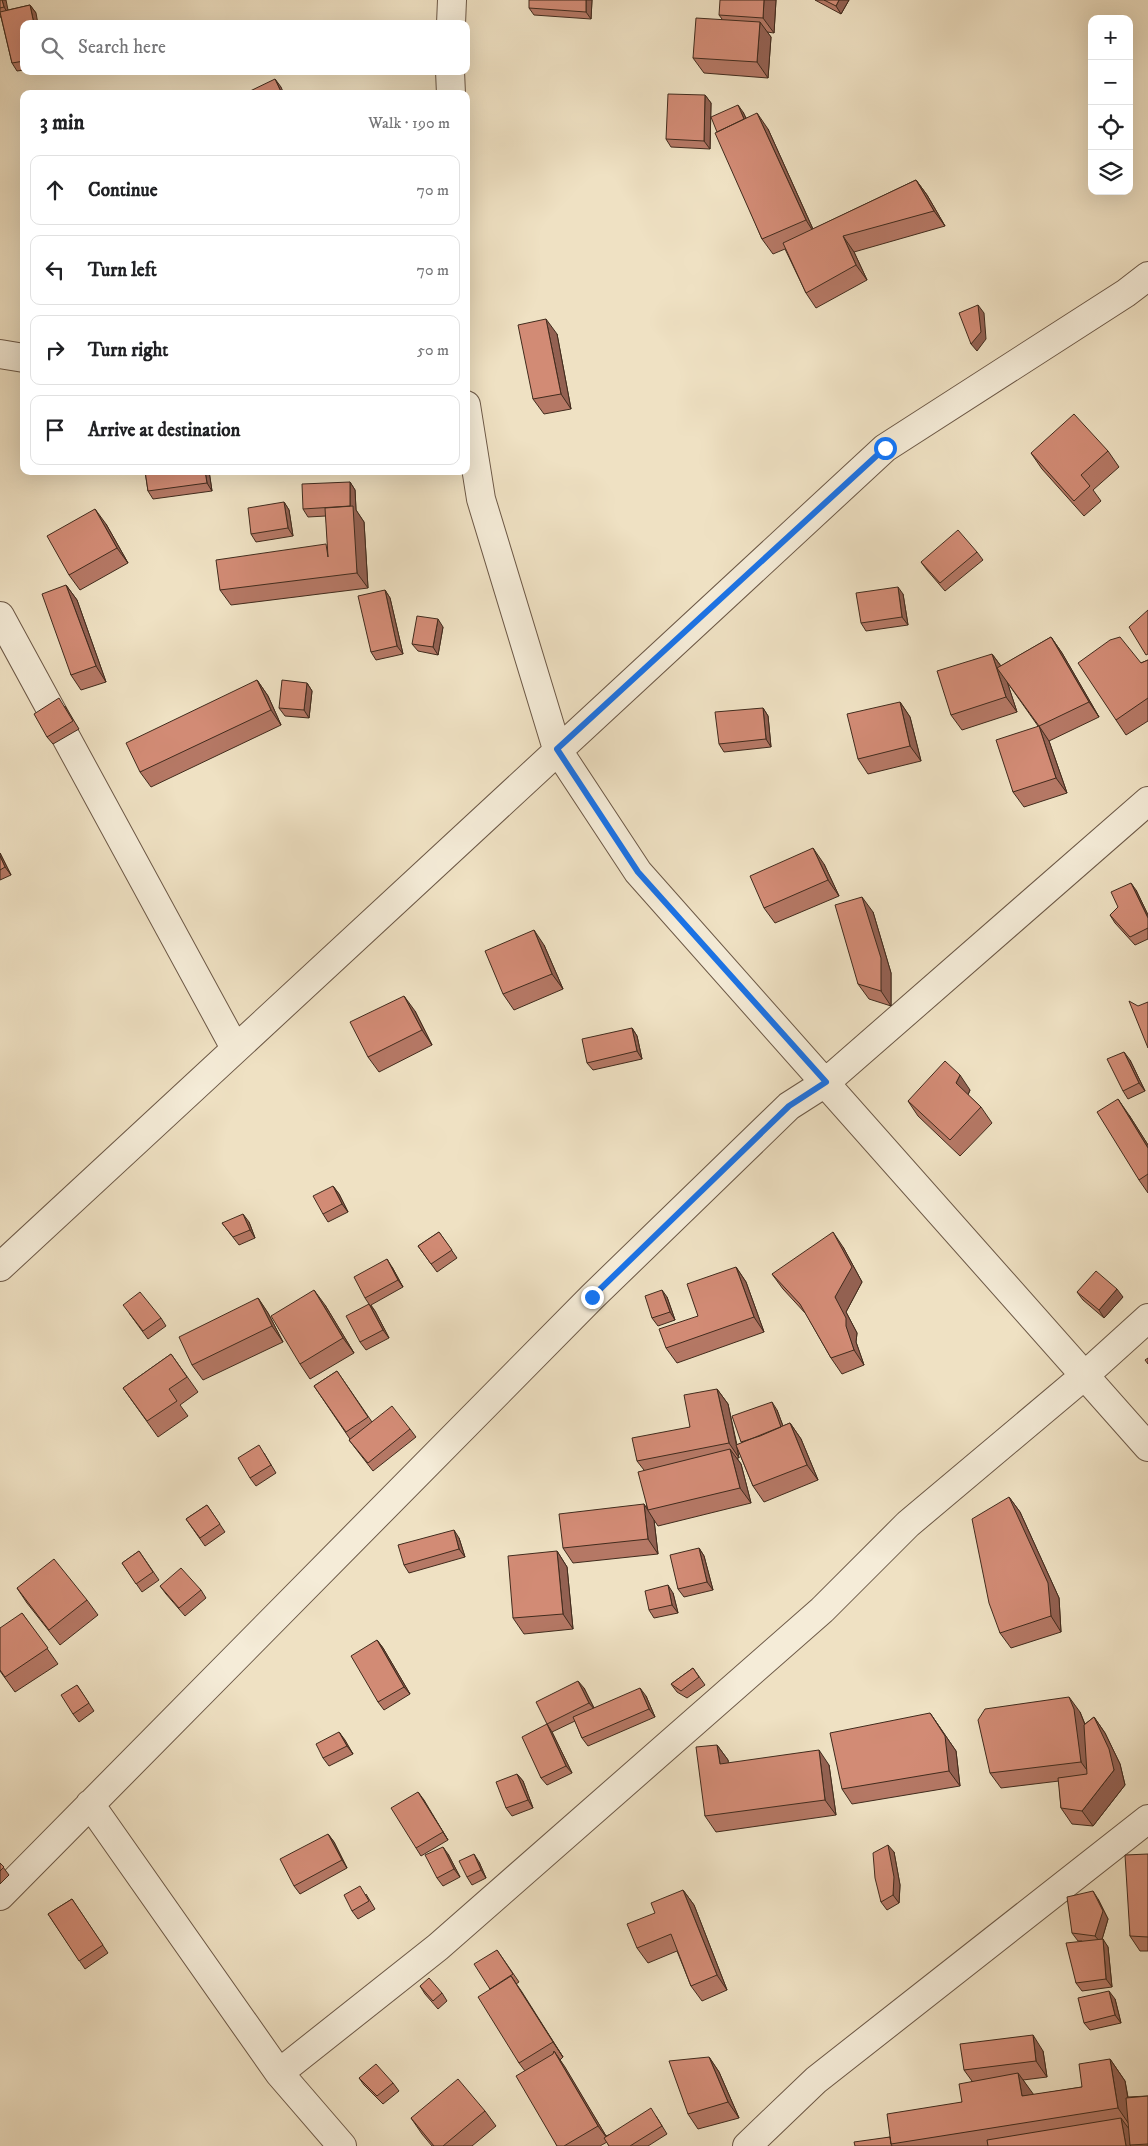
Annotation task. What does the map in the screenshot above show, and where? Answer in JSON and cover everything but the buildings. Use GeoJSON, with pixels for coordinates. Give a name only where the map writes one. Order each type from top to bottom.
{"type":"FeatureCollection","features":[{"type":"Feature","properties":{"kind":"street"},"geometry":{"type":"LineString","coordinates":[[451,20],[452,0]]}},
{"type":"Feature","properties":{"kind":"street"},"geometry":{"type":"LineString","coordinates":[[450,75],[451,90]]}},
{"type":"Feature","properties":{"kind":"street"},"geometry":{"type":"LineString","coordinates":[[0,1267],[557,749],[885,448],[1148,276]]}},
{"type":"Feature","properties":{"kind":"street"},"geometry":{"type":"LineString","coordinates":[[0,354],[20,357]]}},
{"type":"Feature","properties":{"kind":"street"},"geometry":{"type":"LineString","coordinates":[[470,430],[481,499],[557,749],[638,872],[1148,1447]]}},
{"type":"Feature","properties":{"kind":"street"},"geometry":{"type":"LineString","coordinates":[[0,616],[235,1048]]}},
{"type":"Feature","properties":{"kind":"street"},"geometry":{"type":"LineString","coordinates":[[0,1896],[592,1297],[789,1106],[826,1082],[1148,801]]}},
{"type":"Feature","properties":{"kind":"street"},"geometry":{"type":"LineString","coordinates":[[279,2073],[438,1947],[822,1610],[908,1524],[1084,1376],[1148,1318]]}},
{"type":"Feature","properties":{"kind":"street"},"geometry":{"type":"LineString","coordinates":[[90,1804],[279,2073],[342,2146]]}},
{"type":"Feature","properties":{"kind":"street"},"geometry":{"type":"LineString","coordinates":[[747,2146],[816,2080],[1148,1819]]}},
{"type":"Feature","properties":{"kind":"route"},"geometry":{"type":"LineString","coordinates":[[592,1297],[789,1106],[826,1082],[638,872],[557,749],[885,448]]}}]}
